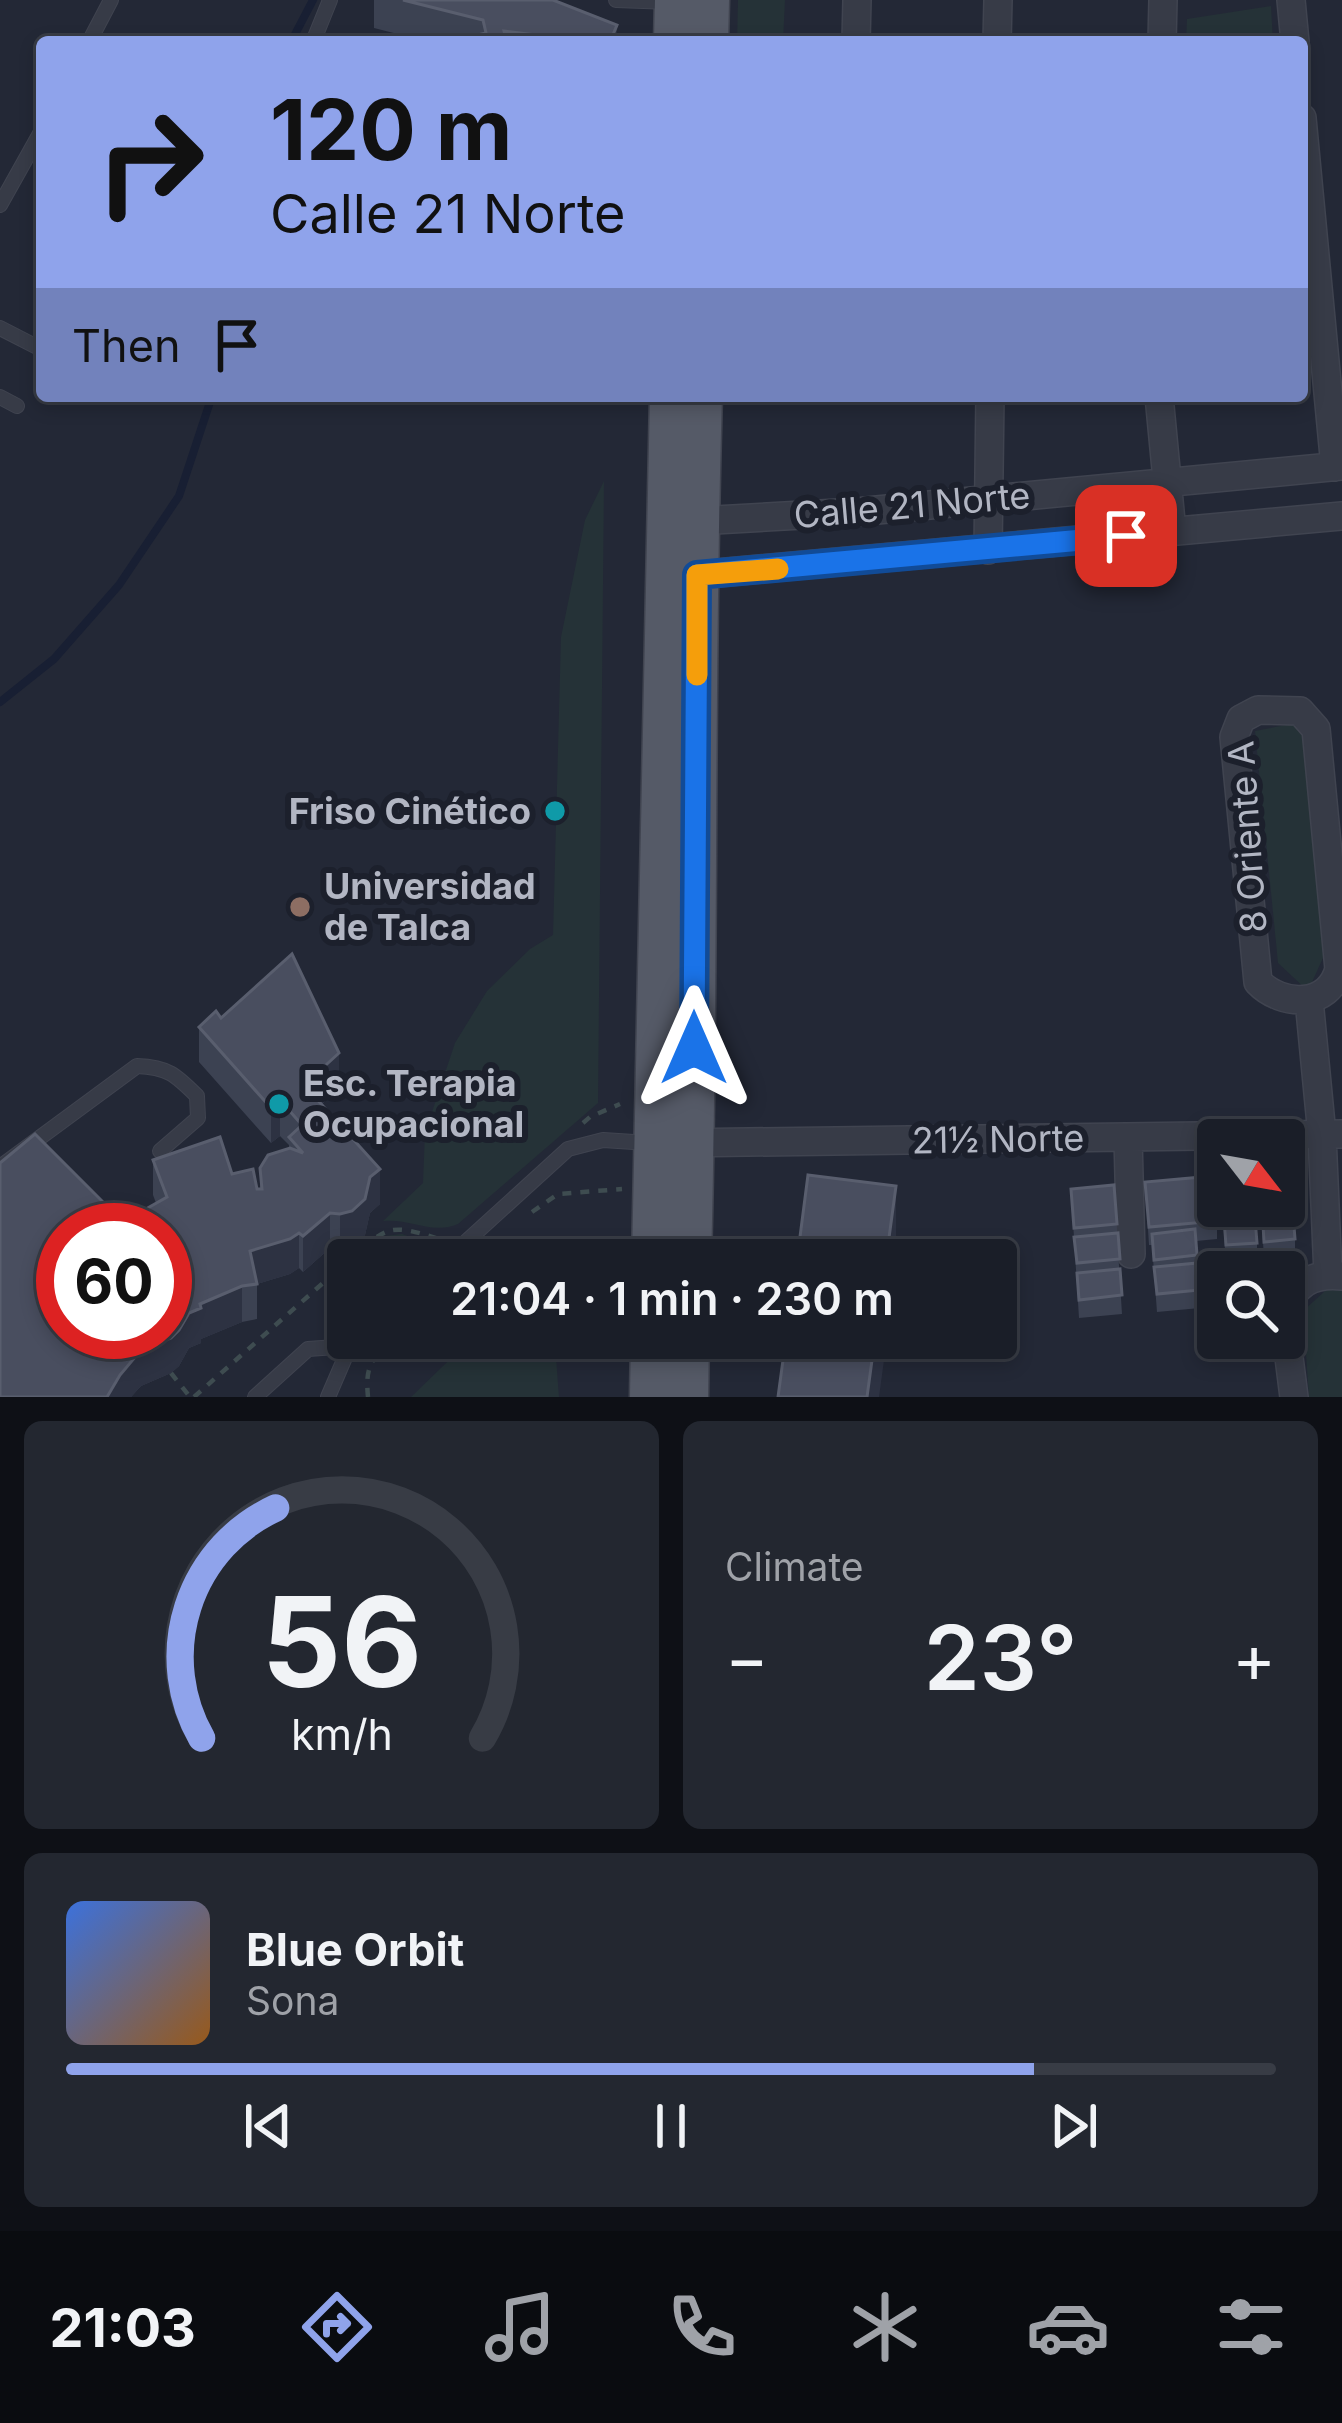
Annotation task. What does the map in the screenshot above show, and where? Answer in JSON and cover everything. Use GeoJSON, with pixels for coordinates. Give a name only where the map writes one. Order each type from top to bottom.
{"type":"FeatureCollection","features":[{"type":"Feature","properties":{"kind":"main road"},"geometry":{"type":"LineString","coordinates":[[707,36],[708,0]]}},
{"type":"Feature","properties":{"kind":"main road"},"geometry":{"type":"LineString","coordinates":[[676,1],[676,36]]}},
{"type":"Feature","properties":{"kind":"main road"},"geometry":{"type":"LineString","coordinates":[[670,402],[682,576],[674,1143],[687,1239]]}},
{"type":"Feature","properties":{"kind":"main road"},"geometry":{"type":"LineString","coordinates":[[682,576],[697,521],[701,402]]}},
{"type":"Feature","properties":{"kind":"main road"},"geometry":{"type":"LineString","coordinates":[[657,1239],[674,1143]]}},
{"type":"Feature","properties":{"kind":"main road"},"geometry":{"type":"LineString","coordinates":[[651,1397],[652,1359]]}},
{"type":"Feature","properties":{"kind":"main road"},"geometry":{"type":"LineString","coordinates":[[686,1397],[687,1359]]}},
{"type":"Feature","properties":{"kind":"street"},"geometry":{"type":"LineString","coordinates":[[856,36],[857,0]]}},
{"type":"Feature","properties":{"kind":"street"},"geometry":{"type":"LineString","coordinates":[[997,36],[998,0]]}},
{"type":"Feature","properties":{"kind":"street"},"geometry":{"type":"LineString","coordinates":[[1162,36],[1163,0]]}},
{"type":"Feature","properties":{"kind":"street"},"geometry":{"type":"LineString","coordinates":[[1291,0],[1294,36]]}},
{"type":"Feature","properties":{"kind":"street"},"geometry":{"type":"LineString","coordinates":[[1308,176],[1338,466]]}},
{"type":"Feature","properties":{"kind":"street"},"geometry":{"type":"LineString","coordinates":[[988,550],[990,402]]}},
{"type":"Feature","properties":{"kind":"street"},"geometry":{"type":"LineString","coordinates":[[1160,402],[1172,532]]}},
{"type":"Feature","properties":{"kind":"street","name":"Calle 21 Norte"},"geometry":{"type":"LineString","coordinates":[[697,521],[802,516],[1338,466]]}},
{"type":"Feature","properties":{"kind":"street"},"geometry":{"type":"LineString","coordinates":[[802,516],[805,567]]}},
{"type":"Feature","properties":{"kind":"street","name":"Calle 21 Norte"},"geometry":{"type":"LineString","coordinates":[[682,576],[1342,516]]}},
{"type":"Feature","properties":{"kind":"street","name":"8 Oriente A"},"geometry":{"type":"LineString","coordinates":[[1258,710],[1300,711],[1316,729],[1339,969],[1336,982],[1325,994],[1310,1000],[1281,999],[1258,982],[1234,737],[1241,718],[1258,710]]}},
{"type":"Feature","properties":{"kind":"street"},"geometry":{"type":"LineString","coordinates":[[1305,1280],[1335,1275],[1332,1134],[1310,1000]]}},
{"type":"Feature","properties":{"kind":"street","name":"21½ Norte"},"geometry":{"type":"LineString","coordinates":[[674,1143],[1332,1134]]}},
{"type":"Feature","properties":{"kind":"street"},"geometry":{"type":"LineString","coordinates":[[1128,1137],[1131,1255]]}},
{"type":"Feature","properties":{"kind":"street"},"geometry":{"type":"LineString","coordinates":[[1289,1359],[1294,1397]]}},
{"type":"Feature","properties":{"kind":"lane"},"geometry":{"type":"LineString","coordinates":[[92,36],[111,0]]}},
{"type":"Feature","properties":{"kind":"lane"},"geometry":{"type":"LineString","coordinates":[[315,36],[330,0]]}},
{"type":"Feature","properties":{"kind":"lane"},"geometry":{"type":"LineString","coordinates":[[616,0],[676,1]]}},
{"type":"Feature","properties":{"kind":"lane"},"geometry":{"type":"LineString","coordinates":[[0,206],[36,141]]}},
{"type":"Feature","properties":{"kind":"lane"},"geometry":{"type":"LineString","coordinates":[[0,328],[36,346]]}},
{"type":"Feature","properties":{"kind":"lane"},"geometry":{"type":"LineString","coordinates":[[0,397],[17,406]]}},
{"type":"Feature","properties":{"kind":"lane"},"geometry":{"type":"LineString","coordinates":[[0,1167],[137,1066],[157,1066],[176,1075],[196,1096],[198,1118],[160,1151]]}},
{"type":"Feature","properties":{"kind":"lane"},"geometry":{"type":"LineString","coordinates":[[469,1239],[568,1149],[603,1140],[674,1143]]}},
{"type":"Feature","properties":{"kind":"lane"},"geometry":{"type":"LineString","coordinates":[[255,1397],[308,1348],[327,1346]]}},
{"type":"Feature","properties":{"kind":"lane"},"geometry":{"type":"LineString","coordinates":[[328,1397],[347,1359]]}},
{"type":"Feature","properties":{"kind":"path"},"geometry":{"type":"LineString","coordinates":[[532,1211],[558,1194],[632,1189]]}},
{"type":"Feature","properties":{"kind":"path"},"geometry":{"type":"LineString","coordinates":[[171,1373],[192,1397],[327,1279]]}},
{"type":"Feature","properties":{"kind":"path"},"geometry":{"type":"LineString","coordinates":[[368,1397],[365,1372],[373,1359]]}},
{"type":"Feature","properties":{"kind":"shaded area"},"geometry":{"type":"Polygon","coordinates":[[[738,0],[785,0],[783,36],[737,36],[738,0]]]}},
{"type":"Feature","properties":{"kind":"shaded area"},"geometry":{"type":"Polygon","coordinates":[[[1271,6],[1273,36],[1186,36],[1187,19],[1271,6]]]}},
{"type":"Feature","properties":{"kind":"shaded area"},"geometry":{"type":"Polygon","coordinates":[[[604,481],[598,1103],[458,1224],[439,1228],[383,1221],[423,1183],[425,1133],[455,1043],[487,991],[530,949],[553,935],[561,637],[585,520],[604,481]]]}},
{"type":"Feature","properties":{"kind":"shaded area"},"geometry":{"type":"Polygon","coordinates":[[[1301,722],[1327,949],[1308,991],[1278,963],[1255,731],[1301,722]]]}},
{"type":"Feature","properties":{"kind":"shaded area"},"geometry":{"type":"Polygon","coordinates":[[[402,1234],[416,1239],[382,1239],[402,1234]]]}},
{"type":"Feature","properties":{"kind":"shaded area"},"geometry":{"type":"Polygon","coordinates":[[[1335,1282],[1342,1288],[1342,1397],[1309,1397],[1305,1309],[1335,1282]]]}},
{"type":"Feature","properties":{"kind":"shaded area"},"geometry":{"type":"Polygon","coordinates":[[[450,1359],[556,1359],[559,1397],[411,1397],[450,1359]]]}},
{"type":"Feature","properties":{"kind":"building"},"geometry":{"type":"Polygon","coordinates":[[[403,0],[553,0],[617,25],[612,36],[504,31],[505,36],[473,36],[486,33],[483,20],[403,0]]]}},
{"type":"Feature","properties":{"kind":"building"},"geometry":{"type":"Polygon","coordinates":[[[292,954],[339,1053],[304,1085],[380,1169],[370,1177],[365,1199],[352,1211],[330,1213],[303,1236],[299,1233],[250,1251],[257,1284],[242,1286],[192,1312],[192,1203],[156,1203],[167,1197],[153,1160],[220,1137],[232,1174],[253,1169],[257,1189],[262,1189],[260,1168],[268,1155],[290,1148],[303,1153],[289,1137],[302,1125],[280,1100],[271,1108],[199,1027],[216,1011],[221,1018],[292,954]]]}},
{"type":"Feature","properties":{"kind":"building"},"geometry":{"type":"Polygon","coordinates":[[[35,1134],[104,1203],[36,1203],[36,1359],[133,1359],[107,1397],[0,1397],[0,1163],[35,1134]]]}},
{"type":"Feature","properties":{"kind":"building"},"geometry":{"type":"Polygon","coordinates":[[[808,1175],[896,1186],[889,1239],[800,1239],[808,1175]]]}},
{"type":"Feature","properties":{"kind":"building"},"geometry":{"type":"Polygon","coordinates":[[[1197,1177],[1197,1223],[1149,1227],[1145,1182],[1197,1177]]]}},
{"type":"Feature","properties":{"kind":"building"},"geometry":{"type":"Polygon","coordinates":[[[1114,1185],[1117,1224],[1074,1228],[1071,1189],[1114,1185]]]}},
{"type":"Feature","properties":{"kind":"building"},"geometry":{"type":"Polygon","coordinates":[[[1225,1227],[1256,1227],[1257,1243],[1226,1245],[1225,1227]]]}},
{"type":"Feature","properties":{"kind":"building"},"geometry":{"type":"Polygon","coordinates":[[[1263,1227],[1294,1227],[1295,1239],[1264,1242],[1263,1227]]]}},
{"type":"Feature","properties":{"kind":"building"},"geometry":{"type":"Polygon","coordinates":[[[1195,1229],[1197,1255],[1154,1260],[1152,1234],[1195,1229]]]}},
{"type":"Feature","properties":{"kind":"building"},"geometry":{"type":"Polygon","coordinates":[[[1118,1233],[1120,1259],[1077,1263],[1074,1237],[1118,1233]]]}},
{"type":"Feature","properties":{"kind":"building"},"geometry":{"type":"Polygon","coordinates":[[[1197,1263],[1197,1290],[1157,1294],[1154,1267],[1197,1263]]]}},
{"type":"Feature","properties":{"kind":"building"},"geometry":{"type":"Polygon","coordinates":[[[1120,1269],[1122,1295],[1079,1300],[1077,1273],[1120,1269]]]}},
{"type":"Feature","properties":{"kind":"building"},"geometry":{"type":"Polygon","coordinates":[[[783,1359],[872,1359],[867,1397],[778,1397],[783,1359]]]}},
{"type":"Feature","properties":{"kind":"waterway"},"geometry":{"type":"LineString","coordinates":[[294,36],[313,0]]}},
{"type":"Feature","properties":{"kind":"waterway"},"geometry":{"type":"LineString","coordinates":[[0,702],[54,659],[119,585],[179,496],[210,402]]}},
{"type":"Feature","properties":{"kind":"slow traffic"},"geometry":{"type":"LineString","coordinates":[[697,675],[697,575],[778,569]]}},
{"type":"Feature","properties":{"kind":"place","name":"Friso Cinético"},"geometry":{"type":"Point","coordinates":[555,811]}},
{"type":"Feature","properties":{"kind":"place","name":"Universidad de Talca"},"geometry":{"type":"Point","coordinates":[300,907]}},
{"type":"Feature","properties":{"kind":"place","name":"Esc. Terapia Ocupacional"},"geometry":{"type":"Point","coordinates":[279,1104]}},
{"type":"Feature","properties":{"kind":"route"},"geometry":{"type":"LineString","coordinates":[[694,1048],[697,575],[1126,536]]}}]}
